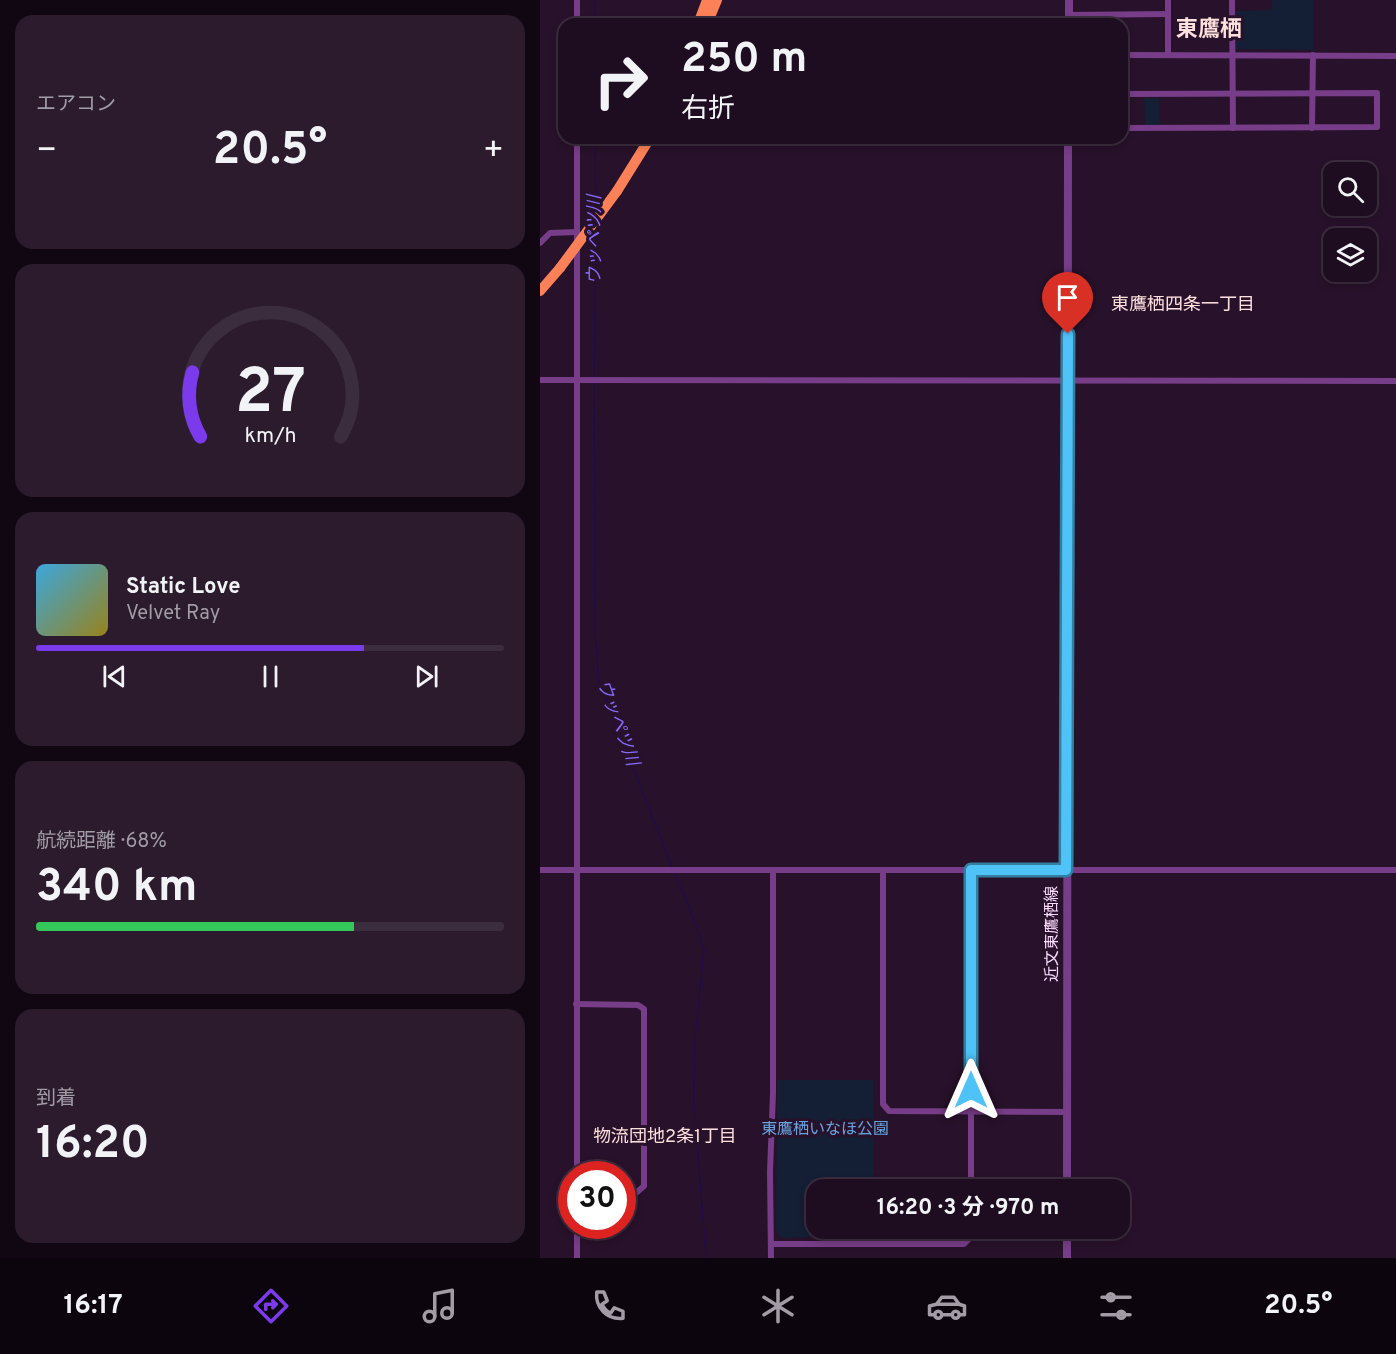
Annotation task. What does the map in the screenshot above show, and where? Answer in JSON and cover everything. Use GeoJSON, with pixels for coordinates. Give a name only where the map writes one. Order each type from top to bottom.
{"type":"FeatureCollection","features":[{"type":"Feature","properties":{"kind":"highway"},"geometry":{"type":"LineString","coordinates":[[700,18],[707,0]]}},
{"type":"Feature","properties":{"kind":"highway"},"geometry":{"type":"LineString","coordinates":[[710,18],[717,0]]}},
{"type":"Feature","properties":{"kind":"highway"},"geometry":{"type":"LineString","coordinates":[[540,291],[560,268],[617,191],[646,144]]}},
{"type":"Feature","properties":{"kind":"street"},"geometry":{"type":"LineString","coordinates":[[577,0],[577,18]]}},
{"type":"Feature","properties":{"kind":"street"},"geometry":{"type":"LineString","coordinates":[[1069,0],[1069,15],[1168,14]]}},
{"type":"Feature","properties":{"kind":"street"},"geometry":{"type":"LineString","coordinates":[[1168,0],[1168,55]]}},
{"type":"Feature","properties":{"kind":"street"},"geometry":{"type":"LineString","coordinates":[[1232,0],[1233,128]]}},
{"type":"Feature","properties":{"kind":"street"},"geometry":{"type":"LineString","coordinates":[[1128,55],[1396,56]]}},
{"type":"Feature","properties":{"kind":"street"},"geometry":{"type":"LineString","coordinates":[[1312,128],[1313,55]]}},
{"type":"Feature","properties":{"kind":"street"},"geometry":{"type":"LineString","coordinates":[[1128,94],[1377,93],[1377,127],[1128,128]]}},
{"type":"Feature","properties":{"kind":"street"},"geometry":{"type":"LineString","coordinates":[[577,144],[577,1161]]}},
{"type":"Feature","properties":{"kind":"street","name":"近文東鷹栖線"},"geometry":{"type":"LineString","coordinates":[[1067,1179],[1068,144]]}},
{"type":"Feature","properties":{"kind":"street"},"geometry":{"type":"LineString","coordinates":[[540,243],[550,232],[577,232]]}},
{"type":"Feature","properties":{"kind":"street"},"geometry":{"type":"LineString","coordinates":[[540,380],[1396,381]]}},
{"type":"Feature","properties":{"kind":"street"},"geometry":{"type":"LineString","coordinates":[[540,870],[1396,870]]}},
{"type":"Feature","properties":{"kind":"street"},"geometry":{"type":"LineString","coordinates":[[771,1258],[773,870]]}},
{"type":"Feature","properties":{"kind":"street"},"geometry":{"type":"LineString","coordinates":[[883,870],[883,1104],[889,1111],[1067,1112]]}},
{"type":"Feature","properties":{"kind":"street"},"geometry":{"type":"LineString","coordinates":[[971,870],[971,1179]]}},
{"type":"Feature","properties":{"kind":"street"},"geometry":{"type":"LineString","coordinates":[[576,1004],[638,1005],[644,1009],[644,1186],[636,1193]]}},
{"type":"Feature","properties":{"kind":"street"},"geometry":{"type":"LineString","coordinates":[[577,1239],[577,1258]]}},
{"type":"Feature","properties":{"kind":"street"},"geometry":{"type":"LineString","coordinates":[[771,1244],[964,1244],[969,1239]]}},
{"type":"Feature","properties":{"kind":"street"},"geometry":{"type":"LineString","coordinates":[[1067,1239],[1067,1258]]}},
{"type":"Feature","properties":{"kind":"green space"},"geometry":{"type":"Polygon","coordinates":[[[1272,0],[1313,0],[1313,50],[1236,49],[1236,11],[1271,10],[1272,0]]]}},
{"type":"Feature","properties":{"kind":"green space"},"geometry":{"type":"Polygon","coordinates":[[[1144,98],[1159,98],[1160,125],[1145,126],[1144,98]]]}},
{"type":"Feature","properties":{"kind":"green space","name":"東鷹栖いなほ公園"},"geometry":{"type":"Polygon","coordinates":[[[777,1080],[873,1080],[874,1179],[806,1179],[806,1237],[781,1238],[776,1230],[777,1080]]]}},
{"type":"Feature","properties":{"kind":"waterway","name":"ウッペツ川"},"geometry":{"type":"LineString","coordinates":[[595,0],[595,18]]}},
{"type":"Feature","properties":{"kind":"waterway","name":"ウッペツ川"},"geometry":{"type":"LineString","coordinates":[[595,144],[596,212]]}},
{"type":"Feature","properties":{"kind":"waterway","name":"ウッペツ川"},"geometry":{"type":"LineString","coordinates":[[594,377],[596,226]]}},
{"type":"Feature","properties":{"kind":"waterway","name":"ウッペツ川"},"geometry":{"type":"LineString","coordinates":[[594,382],[595,630],[599,681],[672,867]]}},
{"type":"Feature","properties":{"kind":"waterway","name":"ウッペツ川"},"geometry":{"type":"LineString","coordinates":[[674,872],[704,949],[695,1039],[694,1100],[706,1258]]}},
{"type":"Feature","properties":{"kind":"district","name":"東鷹栖"},"geometry":{"type":"Point","coordinates":[1209,30]}},
{"type":"Feature","properties":{"kind":"district","name":"東鷹栖四条一丁目"},"geometry":{"type":"Point","coordinates":[1183,305]}},
{"type":"Feature","properties":{"kind":"district","name":"物流団地2条1丁目"},"geometry":{"type":"Point","coordinates":[665,1137]}},
{"type":"Feature","properties":{"kind":"route"},"geometry":{"type":"LineString","coordinates":[[971,1090],[971,870],[1066,870],[1068,826],[1068,334]]}}]}
